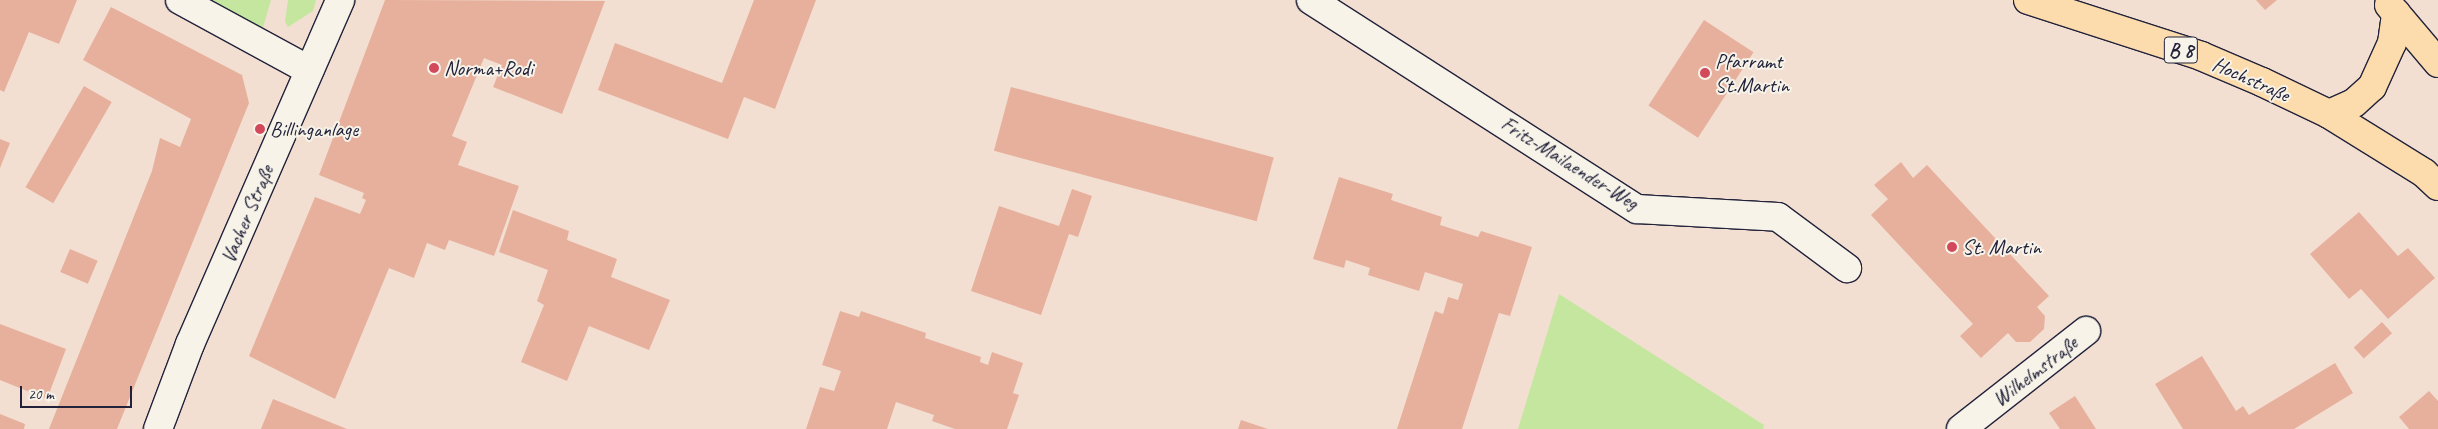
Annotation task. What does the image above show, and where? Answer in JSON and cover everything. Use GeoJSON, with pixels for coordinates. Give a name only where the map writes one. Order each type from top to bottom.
{"type":"FeatureCollection","features":[{"type":"Feature","properties":{"kind":"main road","name":"Hochstraße"},"geometry":{"type":"LineString","coordinates":[[2028,0],[2201,56],[2329,114]]}},
{"type":"Feature","properties":{"kind":"main road"},"geometry":{"type":"LineString","coordinates":[[2329,114],[2354,103],[2372,87],[2392,43],[2390,6]]}},
{"type":"Feature","properties":{"kind":"main road"},"geometry":{"type":"LineString","coordinates":[[2390,6],[2438,63]]}},
{"type":"Feature","properties":{"kind":"main road","name":"B 8"},"geometry":{"type":"LineString","coordinates":[[2329,114],[2424,173],[2438,186]]}},
{"type":"Feature","properties":{"kind":"street"},"geometry":{"type":"LineString","coordinates":[[180,0],[309,70]]}},
{"type":"Feature","properties":{"kind":"street","name":"Vacher Straße"},"geometry":{"type":"LineString","coordinates":[[158,429],[190,344],[340,0]]}},
{"type":"Feature","properties":{"kind":"street","name":"Fritz-Mailaender-Weg"},"geometry":{"type":"LineString","coordinates":[[1311,0],[1637,209],[1778,217],[1847,268]]}},
{"type":"Feature","properties":{"kind":"street","name":"Wilhelmstraße"},"geometry":{"type":"LineString","coordinates":[[1960,429],[2086,332]]}},
{"type":"Feature","properties":{"kind":"green space"},"geometry":{"type":"Polygon","coordinates":[[[205,0],[271,0],[262,31],[205,0]]]}},
{"type":"Feature","properties":{"kind":"green space"},"geometry":{"type":"Polygon","coordinates":[[[288,0],[316,0],[313,11],[288,27],[285,22],[288,0]]]}},
{"type":"Feature","properties":{"kind":"green space"},"geometry":{"type":"Polygon","coordinates":[[[1559,294],[1764,425],[1763,429],[1518,429],[1559,294]]]}},
{"type":"Feature","properties":{"kind":"building"},"geometry":{"type":"Polygon","coordinates":[[[0,0],[77,0],[59,44],[29,32],[4,92],[0,90],[0,0]]]}},
{"type":"Feature","properties":{"kind":"building"},"geometry":{"type":"Polygon","coordinates":[[[385,0],[605,1],[562,114],[493,87],[502,65],[484,58],[452,136],[467,142],[458,165],[519,186],[494,256],[449,240],[445,250],[427,243],[414,278],[389,268],[335,399],[249,356],[315,197],[360,214],[366,200],[362,198],[364,193],[319,175],[385,0]]]}},
{"type":"Feature","properties":{"kind":"building"},"geometry":{"type":"Polygon","coordinates":[[[754,0],[816,0],[775,109],[744,97],[728,139],[598,90],[615,43],[722,83],[754,0]]]}},
{"type":"Feature","properties":{"kind":"building"},"geometry":{"type":"Polygon","coordinates":[[[2256,0],[2277,0],[2265,10],[2256,0]]]}},
{"type":"Feature","properties":{"kind":"building"},"geometry":{"type":"Polygon","coordinates":[[[111,7],[242,75],[249,103],[117,429],[49,429],[152,171],[160,138],[180,147],[191,119],[83,60],[111,7]]]}},
{"type":"Feature","properties":{"kind":"building","name":"Pfarramt St.Martin"},"geometry":{"type":"Polygon","coordinates":[[[1704,20],[1753,52],[1698,138],[1648,106],[1704,20]]]}},
{"type":"Feature","properties":{"kind":"building"},"geometry":{"type":"Polygon","coordinates":[[[84,86],[112,102],[53,203],[26,187],[84,86]]]}},
{"type":"Feature","properties":{"kind":"building"},"geometry":{"type":"Polygon","coordinates":[[[1011,87],[1274,157],[1257,221],[994,151],[1011,87]]]}},
{"type":"Feature","properties":{"kind":"building"},"geometry":{"type":"Polygon","coordinates":[[[0,139],[10,143],[0,168],[0,139]]]}},
{"type":"Feature","properties":{"kind":"building","name":"St. Martin"},"geometry":{"type":"Polygon","coordinates":[[[1901,162],[1913,178],[1927,165],[2049,296],[2037,307],[2045,316],[2044,329],[2030,342],[2016,342],[2008,333],[1981,358],[1960,336],[1973,324],[1871,215],[1888,199],[1874,185],[1901,162]]]}},
{"type":"Feature","properties":{"kind":"building"},"geometry":{"type":"Polygon","coordinates":[[[1339,177],[1393,194],[1391,200],[1442,217],[1440,225],[1478,237],[1481,231],[1532,247],[1510,316],[1499,313],[1462,429],[1397,429],[1435,311],[1443,314],[1448,297],[1458,300],[1463,284],[1425,272],[1419,291],[1368,275],[1370,268],[1346,260],[1344,268],[1313,259],[1339,177]]]}},
{"type":"Feature","properties":{"kind":"building"},"geometry":{"type":"Polygon","coordinates":[[[1072,189],[1092,196],[1078,237],[1069,234],[1041,315],[971,291],[999,206],[1059,226],[1072,189]]]}},
{"type":"Feature","properties":{"kind":"building"},"geometry":{"type":"Polygon","coordinates":[[[513,210],[569,231],[567,240],[617,259],[611,277],[670,300],[649,350],[589,326],[567,381],[521,362],[544,305],[537,301],[548,270],[499,252],[513,210]]]}},
{"type":"Feature","properties":{"kind":"building"},"geometry":{"type":"Polygon","coordinates":[[[2359,212],[2398,256],[2408,248],[2435,278],[2388,319],[2361,289],[2349,299],[2310,254],[2359,212]]]}},
{"type":"Feature","properties":{"kind":"building"},"geometry":{"type":"Polygon","coordinates":[[[70,249],[98,261],[88,284],[60,272],[70,249]]]}},
{"type":"Feature","properties":{"kind":"building"},"geometry":{"type":"Polygon","coordinates":[[[840,311],[859,317],[861,311],[926,333],[925,338],[981,357],[980,362],[988,365],[992,352],[1023,363],[1013,393],[1019,395],[1007,429],[955,429],[932,421],[934,415],[896,402],[887,429],[806,429],[820,387],[834,391],[841,371],[822,365],[840,311]]]}},
{"type":"Feature","properties":{"kind":"building"},"geometry":{"type":"Polygon","coordinates":[[[2382,322],[2392,333],[2364,359],[2354,347],[2382,322]]]}},
{"type":"Feature","properties":{"kind":"building"},"geometry":{"type":"Polygon","coordinates":[[[0,324],[66,349],[47,399],[0,380],[0,324]]]}},
{"type":"Feature","properties":{"kind":"building"},"geometry":{"type":"Polygon","coordinates":[[[2202,356],[2236,411],[2243,406],[2249,415],[2335,363],[2353,393],[2294,429],[2183,429],[2155,384],[2202,356]]]}},
{"type":"Feature","properties":{"kind":"building"},"geometry":{"type":"Polygon","coordinates":[[[2429,391],[2438,401],[2438,429],[2409,429],[2399,417],[2429,391]]]}},
{"type":"Feature","properties":{"kind":"building"},"geometry":{"type":"Polygon","coordinates":[[[2075,396],[2096,429],[2060,429],[2049,413],[2075,396]]]}},
{"type":"Feature","properties":{"kind":"building"},"geometry":{"type":"Polygon","coordinates":[[[273,399],[347,429],[261,429],[273,399]]]}},
{"type":"Feature","properties":{"kind":"building"},"geometry":{"type":"Polygon","coordinates":[[[0,414],[25,424],[24,429],[0,429],[0,414]]]}},
{"type":"Feature","properties":{"kind":"building"},"geometry":{"type":"Polygon","coordinates":[[[1241,420],[1268,429],[1238,429],[1241,420]]]}},
{"type":"Feature","properties":{"kind":"place","name":"Norma+Rodi"},"geometry":{"type":"Point","coordinates":[434,68]}},
{"type":"Feature","properties":{"kind":"place","name":"Pfarramt St.Martin"},"geometry":{"type":"Point","coordinates":[1705,73]}},
{"type":"Feature","properties":{"kind":"place","name":"Billinganlage"},"geometry":{"type":"Point","coordinates":[260,129]}},
{"type":"Feature","properties":{"kind":"place","name":"St. Martin"},"geometry":{"type":"Point","coordinates":[1952,247]}}]}
